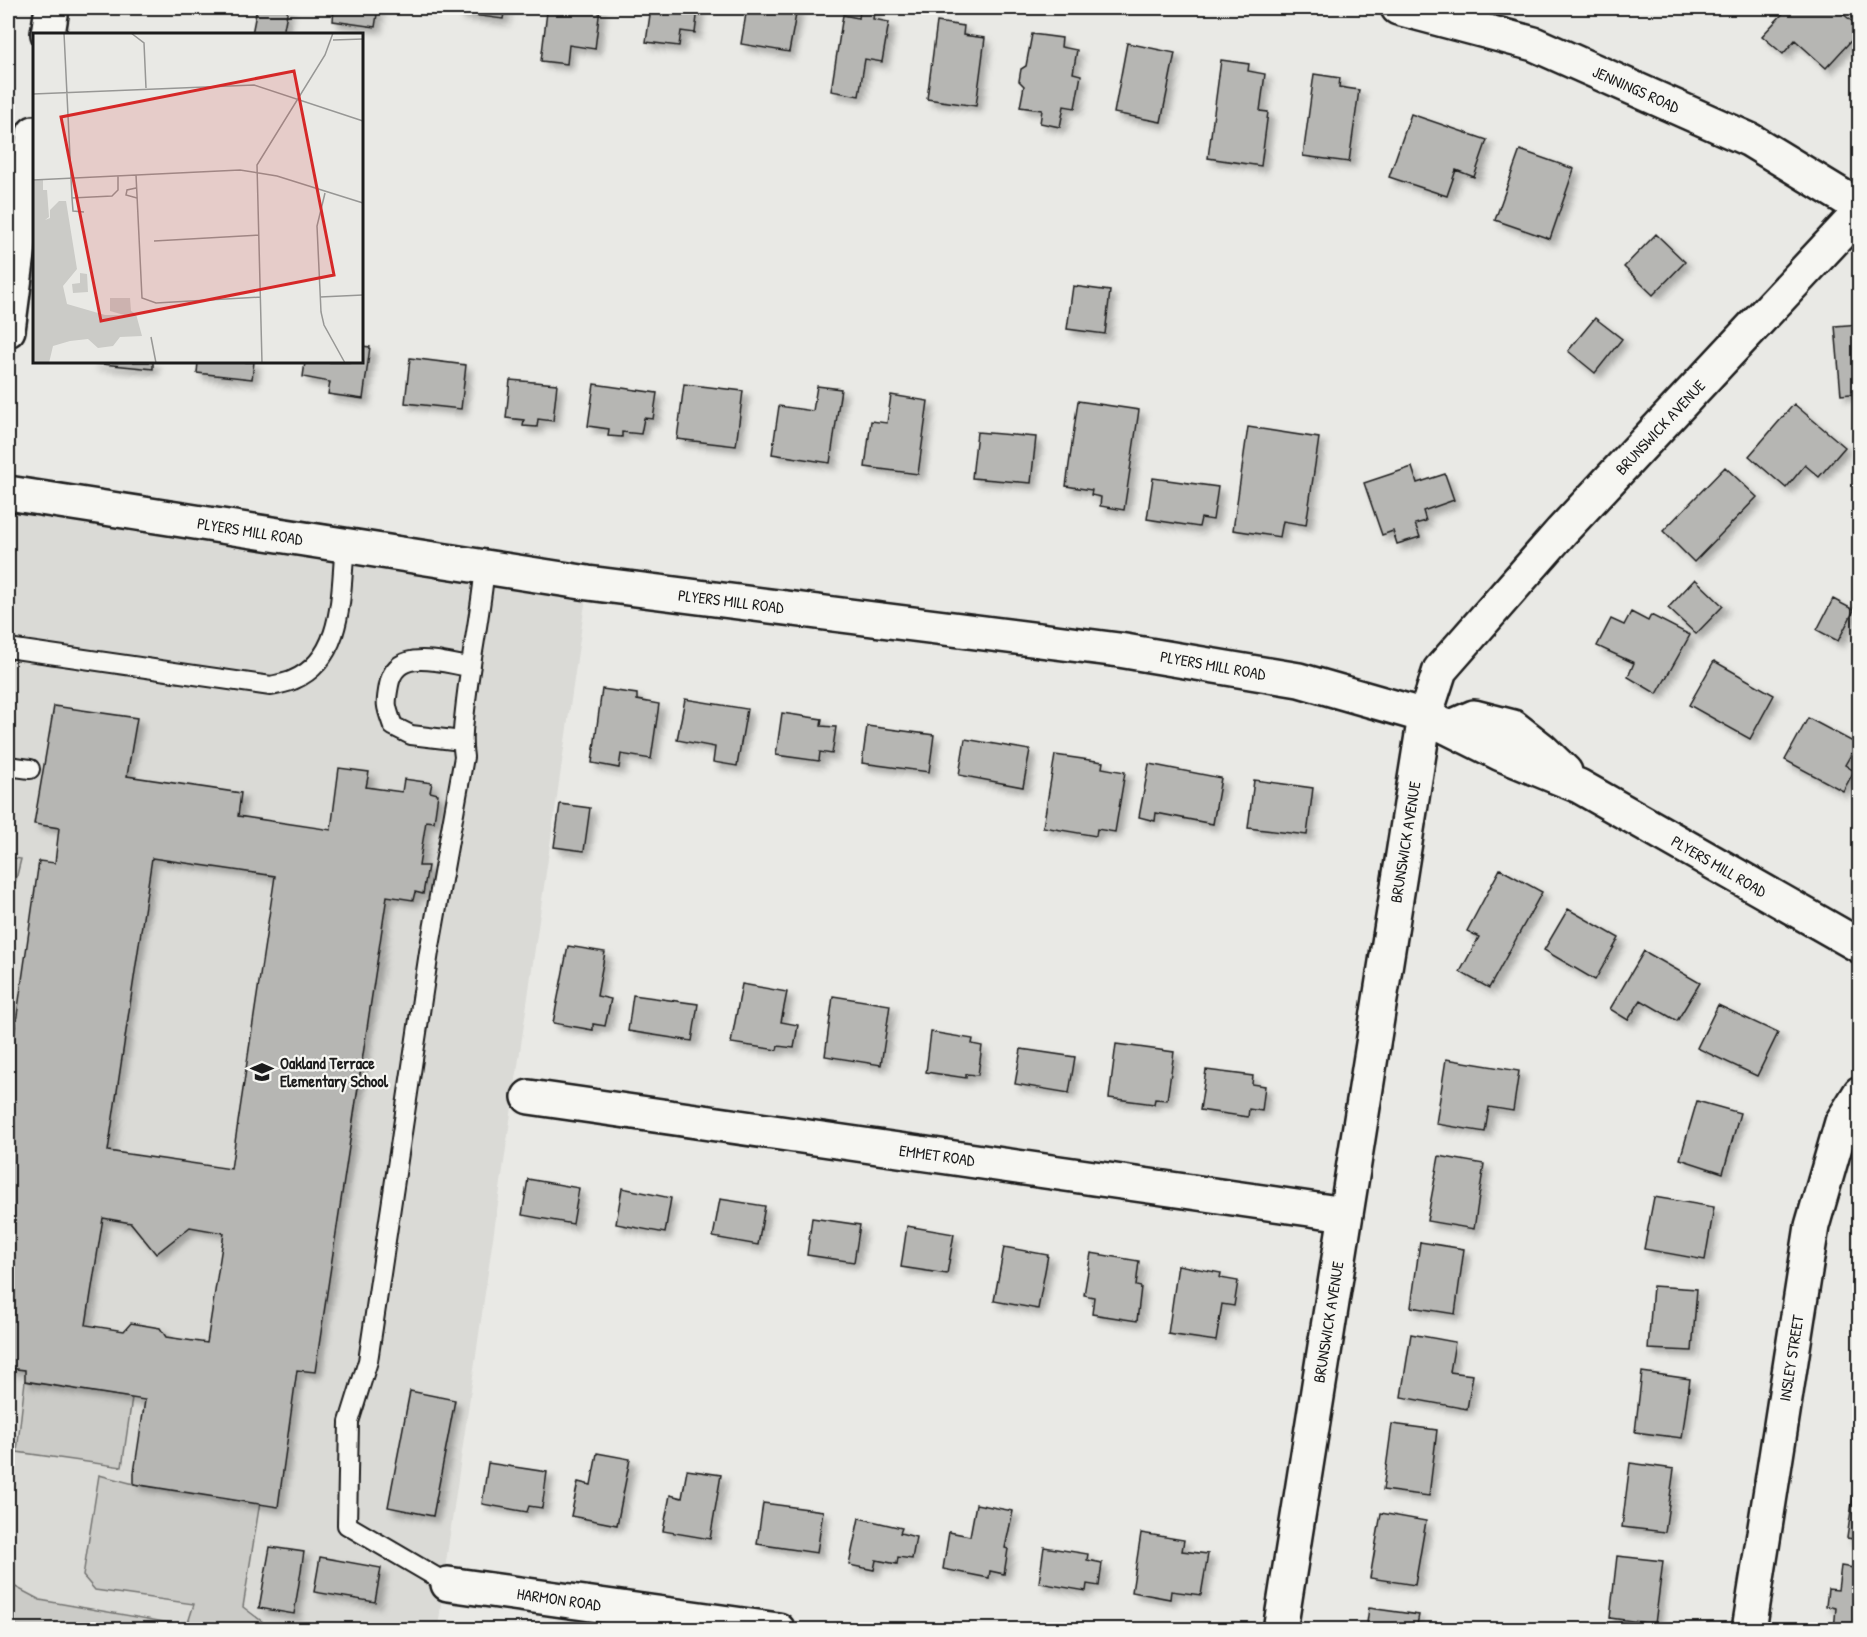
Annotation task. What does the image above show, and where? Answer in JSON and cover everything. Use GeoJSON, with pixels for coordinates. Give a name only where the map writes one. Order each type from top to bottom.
{"type":"FeatureCollection","features":[{"type":"Feature","properties":{"kind":"street"},"geometry":{"type":"LineString","coordinates":[[48,33],[52,8]]}},
{"type":"Feature","properties":{"kind":"street","name":"JENNINGS ROAD"},"geometry":{"type":"LineString","coordinates":[[1398,8],[1534,44],[1750,140],[1860,207]]}},
{"type":"Feature","properties":{"kind":"street"},"geometry":{"type":"LineString","coordinates":[[8,330],[33,141]]}},
{"type":"Feature","properties":{"kind":"street","name":"BRUNSWICK AVENUE"},"geometry":{"type":"LineString","coordinates":[[1280,1629],[1346,1214],[1437,722],[1440,670],[1561,532],[1860,212]]}},
{"type":"Feature","properties":{"kind":"street","name":"PLYERS MILL ROAD"},"geometry":{"type":"LineString","coordinates":[[8,493],[588,583],[1119,650],[1299,680],[1437,722],[1474,717],[1513,727],[1541,749],[1579,786],[1860,946]]}},
{"type":"Feature","properties":{"kind":"street","name":"INSLEY STREET"},"geometry":{"type":"LineString","coordinates":[[1749,1629],[1812,1226],[1842,1122],[1860,1093]]}},
{"type":"Feature","properties":{"kind":"street","name":"EMMET ROAD"},"geometry":{"type":"LineString","coordinates":[[529,1097],[1346,1214]]}},
{"type":"Feature","properties":{"kind":"street","name":"HARMON ROAD"},"geometry":{"type":"LineString","coordinates":[[448,1584],[778,1629]]}},
{"type":"Feature","properties":{"kind":"lane"},"geometry":{"type":"LineString","coordinates":[[8,648],[271,686],[294,680],[313,667],[328,649],[337,627],[345,545]]}},
{"type":"Feature","properties":{"kind":"lane"},"geometry":{"type":"LineString","coordinates":[[448,1584],[347,1525],[350,1422],[368,1361],[429,952],[465,758],[462,741],[485,566]]}},
{"type":"Feature","properties":{"kind":"lane"},"geometry":{"type":"LineString","coordinates":[[462,741],[411,735],[393,726],[385,704],[391,675],[401,663],[414,659],[470,667]]}},
{"type":"Feature","properties":{"kind":"lane"},"geometry":{"type":"LineString","coordinates":[[8,766],[30,770]]}},
{"type":"Feature","properties":{"kind":"shaded area","name":"Oakland Terrace Elementary School"},"geometry":{"type":"Polygon","coordinates":[[[8,493],[588,583],[438,1629],[8,1629],[8,493]]]}},
{"type":"Feature","properties":{"kind":"shaded area"},"geometry":{"type":"Polygon","coordinates":[[[8,857],[21,859],[8,912],[8,857]]]}},
{"type":"Feature","properties":{"kind":"shaded area"},"geometry":{"type":"Polygon","coordinates":[[[25,1381],[132,1398],[122,1467],[17,1452],[25,1381]]]}},
{"type":"Feature","properties":{"kind":"shaded area"},"geometry":{"type":"Polygon","coordinates":[[[99,1475],[134,1484],[260,1502],[243,1607],[272,1629],[8,1629],[8,1583],[40,1600],[187,1626],[194,1604],[95,1590],[83,1576],[99,1475]]]}},
{"type":"Feature","properties":{"kind":"building"},"geometry":{"type":"Polygon","coordinates":[[[257,8],[288,8],[283,33],[252,33],[257,8]]]}},
{"type":"Feature","properties":{"kind":"building"},"geometry":{"type":"Polygon","coordinates":[[[334,8],[378,8],[375,27],[333,21],[334,8]]]}},
{"type":"Feature","properties":{"kind":"building"},"geometry":{"type":"Polygon","coordinates":[[[459,8],[505,8],[503,19],[458,13],[459,8]]]}},
{"type":"Feature","properties":{"kind":"building"},"geometry":{"type":"Polygon","coordinates":[[[554,8],[600,8],[595,49],[569,45],[567,64],[541,61],[547,12],[554,12],[554,8]]]}},
{"type":"Feature","properties":{"kind":"building"},"geometry":{"type":"Polygon","coordinates":[[[651,8],[698,8],[695,33],[681,31],[679,46],[646,42],[651,8]]]}},
{"type":"Feature","properties":{"kind":"building"},"geometry":{"type":"Polygon","coordinates":[[[747,8],[797,9],[789,52],[741,44],[747,8]]]}},
{"type":"Feature","properties":{"kind":"building"},"geometry":{"type":"Polygon","coordinates":[[[1788,8],[1836,8],[1860,28],[1860,31],[1826,68],[1795,40],[1783,54],[1762,36],[1788,8]]]}},
{"type":"Feature","properties":{"kind":"building"},"geometry":{"type":"Polygon","coordinates":[[[860,10],[874,12],[873,19],[889,22],[882,62],[865,59],[859,96],[831,91],[843,15],[859,18],[860,10]]]}},
{"type":"Feature","properties":{"kind":"building"},"geometry":{"type":"Polygon","coordinates":[[[937,22],[964,26],[963,35],[985,38],[976,106],[927,99],[937,22]]]}},
{"type":"Feature","properties":{"kind":"building"},"geometry":{"type":"Polygon","coordinates":[[[1032,34],[1062,38],[1061,47],[1077,50],[1073,73],[1081,75],[1075,108],[1064,106],[1060,127],[1040,123],[1042,110],[1020,107],[1024,86],[1019,81],[1021,69],[1026,66],[1032,34]]]}},
{"type":"Feature","properties":{"kind":"building"},"geometry":{"type":"Polygon","coordinates":[[[1127,43],[1175,53],[1161,122],[1114,113],[1127,43]]]}},
{"type":"Feature","properties":{"kind":"building"},"geometry":{"type":"Polygon","coordinates":[[[1221,60],[1249,64],[1248,71],[1265,74],[1260,111],[1268,112],[1261,166],[1208,158],[1221,60]]]}},
{"type":"Feature","properties":{"kind":"building"},"geometry":{"type":"Polygon","coordinates":[[[1314,74],[1340,78],[1339,87],[1359,90],[1349,162],[1303,156],[1314,74]]]}},
{"type":"Feature","properties":{"kind":"building"},"geometry":{"type":"Polygon","coordinates":[[[1411,114],[1487,140],[1474,177],[1456,170],[1447,196],[1389,177],[1411,114]]]}},
{"type":"Feature","properties":{"kind":"building"},"geometry":{"type":"Polygon","coordinates":[[[1520,150],[1574,169],[1550,239],[1495,220],[1520,150]]]}},
{"type":"Feature","properties":{"kind":"building"},"geometry":{"type":"Polygon","coordinates":[[[1656,234],[1685,262],[1653,295],[1624,267],[1656,234]]]}},
{"type":"Feature","properties":{"kind":"building"},"geometry":{"type":"Polygon","coordinates":[[[1073,286],[1110,291],[1105,334],[1067,329],[1073,286]]]}},
{"type":"Feature","properties":{"kind":"building"},"geometry":{"type":"Polygon","coordinates":[[[1595,318],[1622,339],[1595,373],[1568,351],[1595,318]]]}},
{"type":"Feature","properties":{"kind":"building"},"geometry":{"type":"Polygon","coordinates":[[[1860,324],[1860,393],[1841,395],[1835,326],[1860,324]]]}},
{"type":"Feature","properties":{"kind":"building"},"geometry":{"type":"Polygon","coordinates":[[[363,346],[370,347],[363,399],[328,394],[330,382],[303,377],[305,363],[363,363],[363,346]]]}},
{"type":"Feature","properties":{"kind":"building"},"geometry":{"type":"Polygon","coordinates":[[[410,358],[466,365],[461,409],[405,403],[410,358]]]}},
{"type":"Feature","properties":{"kind":"building"},"geometry":{"type":"Polygon","coordinates":[[[92,363],[153,363],[153,369],[92,363]]]}},
{"type":"Feature","properties":{"kind":"building"},"geometry":{"type":"Polygon","coordinates":[[[198,363],[254,363],[252,379],[197,373],[198,363]]]}},
{"type":"Feature","properties":{"kind":"building"},"geometry":{"type":"Polygon","coordinates":[[[510,380],[557,384],[553,421],[538,419],[537,427],[523,426],[524,420],[506,418],[510,380]]]}},
{"type":"Feature","properties":{"kind":"building"},"geometry":{"type":"Polygon","coordinates":[[[594,384],[657,393],[653,419],[644,418],[641,434],[622,432],[622,437],[608,436],[609,429],[588,426],[594,384]]]}},
{"type":"Feature","properties":{"kind":"building"},"geometry":{"type":"Polygon","coordinates":[[[684,384],[743,391],[736,446],[677,439],[684,384]]]}},
{"type":"Feature","properties":{"kind":"building"},"geometry":{"type":"Polygon","coordinates":[[[817,386],[841,389],[830,463],[772,454],[779,406],[813,411],[817,386]]]}},
{"type":"Feature","properties":{"kind":"building"},"geometry":{"type":"Polygon","coordinates":[[[891,395],[928,401],[918,474],[865,467],[871,421],[887,423],[891,395]]]}},
{"type":"Feature","properties":{"kind":"building"},"geometry":{"type":"Polygon","coordinates":[[[1078,401],[1139,410],[1124,510],[1100,506],[1101,497],[1091,495],[1092,490],[1066,486],[1078,401]]]}},
{"type":"Feature","properties":{"kind":"building"},"geometry":{"type":"Polygon","coordinates":[[[1794,404],[1845,447],[1819,477],[1805,465],[1786,488],[1749,456],[1794,404]]]}},
{"type":"Feature","properties":{"kind":"building"},"geometry":{"type":"Polygon","coordinates":[[[1248,427],[1319,438],[1306,525],[1283,521],[1280,537],[1233,530],[1248,427]]]}},
{"type":"Feature","properties":{"kind":"building"},"geometry":{"type":"Polygon","coordinates":[[[977,432],[1036,437],[1031,483],[972,478],[977,432]]]}},
{"type":"Feature","properties":{"kind":"building"},"geometry":{"type":"Polygon","coordinates":[[[1412,467],[1417,483],[1445,474],[1454,500],[1423,511],[1426,521],[1415,524],[1420,537],[1397,544],[1393,531],[1382,535],[1364,483],[1412,467]]]}},
{"type":"Feature","properties":{"kind":"building"},"geometry":{"type":"Polygon","coordinates":[[[1725,467],[1757,497],[1694,562],[1663,531],[1725,467]]]}},
{"type":"Feature","properties":{"kind":"building"},"geometry":{"type":"Polygon","coordinates":[[[1153,478],[1218,487],[1213,520],[1201,518],[1199,527],[1147,519],[1153,478]]]}},
{"type":"Feature","properties":{"kind":"building"},"geometry":{"type":"Polygon","coordinates":[[[1695,579],[1723,606],[1696,634],[1668,608],[1695,579]]]}},
{"type":"Feature","properties":{"kind":"building"},"geometry":{"type":"Polygon","coordinates":[[[1833,599],[1854,610],[1838,641],[1817,630],[1833,599]]]}},
{"type":"Feature","properties":{"kind":"building"},"geometry":{"type":"Polygon","coordinates":[[[1631,612],[1648,621],[1651,615],[1690,635],[1657,694],[1628,677],[1634,663],[1597,646],[1611,619],[1624,625],[1631,612]]]}},
{"type":"Feature","properties":{"kind":"building"},"geometry":{"type":"Polygon","coordinates":[[[1714,661],[1774,695],[1750,739],[1689,705],[1714,661]]]}},
{"type":"Feature","properties":{"kind":"building"},"geometry":{"type":"Polygon","coordinates":[[[602,689],[637,694],[637,700],[659,704],[651,759],[621,754],[619,768],[592,763],[602,689]]]}},
{"type":"Feature","properties":{"kind":"building"},"geometry":{"type":"Polygon","coordinates":[[[685,699],[747,709],[737,766],[713,762],[715,747],[677,740],[685,699]]]}},
{"type":"Feature","properties":{"kind":"building","name":"Oakland Terrace Elementary School"},"geometry":{"type":"Polygon","coordinates":[[[54,706],[137,718],[127,776],[241,793],[238,816],[331,830],[339,768],[369,772],[366,787],[402,792],[404,779],[432,783],[430,792],[438,794],[434,822],[426,821],[419,866],[428,866],[423,894],[415,892],[413,900],[387,896],[315,1372],[297,1370],[278,1507],[134,1484],[145,1400],[25,1381],[25,1370],[8,1368],[8,1078],[39,861],[55,863],[59,828],[34,824],[54,706]],[[152,858],[108,1151],[231,1169],[275,876],[152,858]],[[103,1218],[86,1325],[124,1331],[131,1323],[160,1328],[166,1337],[207,1343],[224,1233],[190,1227],[156,1254],[131,1223],[103,1218]]]}},
{"type":"Feature","properties":{"kind":"building"},"geometry":{"type":"Polygon","coordinates":[[[782,713],[822,719],[821,726],[836,727],[832,754],[820,752],[819,761],[776,755],[782,713]]]}},
{"type":"Feature","properties":{"kind":"building"},"geometry":{"type":"Polygon","coordinates":[[[1808,718],[1857,744],[1845,765],[1854,771],[1843,791],[1785,760],[1808,718]]]}},
{"type":"Feature","properties":{"kind":"building"},"geometry":{"type":"Polygon","coordinates":[[[867,726],[934,735],[929,772],[862,763],[867,726]]]}},
{"type":"Feature","properties":{"kind":"building"},"geometry":{"type":"Polygon","coordinates":[[[965,739],[1030,750],[1023,787],[959,775],[965,739]]]}},
{"type":"Feature","properties":{"kind":"building"},"geometry":{"type":"Polygon","coordinates":[[[1055,755],[1103,762],[1102,768],[1125,772],[1115,832],[1097,829],[1096,836],[1043,827],[1055,755]]]}},
{"type":"Feature","properties":{"kind":"building"},"geometry":{"type":"Polygon","coordinates":[[[1149,764],[1221,778],[1213,824],[1156,813],[1155,821],[1139,817],[1149,764]]]}},
{"type":"Feature","properties":{"kind":"building"},"geometry":{"type":"Polygon","coordinates":[[[1254,780],[1313,788],[1307,835],[1248,828],[1254,780]]]}},
{"type":"Feature","properties":{"kind":"building"},"geometry":{"type":"Polygon","coordinates":[[[560,804],[590,808],[584,851],[554,847],[560,804]]]}},
{"type":"Feature","properties":{"kind":"building"},"geometry":{"type":"Polygon","coordinates":[[[1500,869],[1542,892],[1489,988],[1460,972],[1479,937],[1467,931],[1500,869]]]}},
{"type":"Feature","properties":{"kind":"building"},"geometry":{"type":"Polygon","coordinates":[[[1568,909],[1619,938],[1595,980],[1544,950],[1568,909]]]}},
{"type":"Feature","properties":{"kind":"building"},"geometry":{"type":"Polygon","coordinates":[[[568,946],[605,952],[597,996],[611,999],[605,1026],[593,1024],[593,1030],[553,1023],[568,946]]]}},
{"type":"Feature","properties":{"kind":"building"},"geometry":{"type":"Polygon","coordinates":[[[1644,951],[1700,983],[1677,1021],[1641,1000],[1628,1020],[1610,1009],[1644,951]]]}},
{"type":"Feature","properties":{"kind":"building"},"geometry":{"type":"Polygon","coordinates":[[[742,984],[787,992],[781,1022],[798,1025],[794,1048],[778,1046],[777,1050],[731,1043],[742,984]]]}},
{"type":"Feature","properties":{"kind":"building"},"geometry":{"type":"Polygon","coordinates":[[[633,995],[698,1004],[692,1041],[628,1031],[633,995]]]}},
{"type":"Feature","properties":{"kind":"building"},"geometry":{"type":"Polygon","coordinates":[[[833,996],[890,1005],[881,1065],[825,1056],[833,996]]]}},
{"type":"Feature","properties":{"kind":"building"},"geometry":{"type":"Polygon","coordinates":[[[1718,1005],[1778,1033],[1757,1076],[1697,1048],[1718,1005]]]}},
{"type":"Feature","properties":{"kind":"building"},"geometry":{"type":"Polygon","coordinates":[[[931,1032],[973,1039],[972,1044],[982,1046],[978,1075],[966,1074],[966,1078],[926,1072],[931,1032]]]}},
{"type":"Feature","properties":{"kind":"building"},"geometry":{"type":"Polygon","coordinates":[[[1116,1044],[1174,1052],[1167,1100],[1155,1099],[1154,1104],[1109,1098],[1116,1044]]]}},
{"type":"Feature","properties":{"kind":"building"},"geometry":{"type":"Polygon","coordinates":[[[1021,1049],[1075,1057],[1069,1093],[1015,1084],[1021,1049]]]}},
{"type":"Feature","properties":{"kind":"building"},"geometry":{"type":"Polygon","coordinates":[[[1446,1059],[1519,1071],[1513,1111],[1489,1107],[1485,1132],[1436,1124],[1446,1059]]]}},
{"type":"Feature","properties":{"kind":"building"},"geometry":{"type":"Polygon","coordinates":[[[1206,1070],[1253,1076],[1252,1084],[1265,1086],[1262,1111],[1249,1109],[1248,1117],[1200,1110],[1206,1070]]]}},
{"type":"Feature","properties":{"kind":"building"},"geometry":{"type":"Polygon","coordinates":[[[1697,1101],[1740,1113],[1723,1173],[1680,1159],[1697,1101]]]}},
{"type":"Feature","properties":{"kind":"building"},"geometry":{"type":"Polygon","coordinates":[[[1439,1156],[1484,1164],[1474,1229],[1427,1221],[1439,1156]]]}},
{"type":"Feature","properties":{"kind":"building"},"geometry":{"type":"Polygon","coordinates":[[[528,1179],[579,1188],[573,1224],[522,1215],[528,1179]]]}},
{"type":"Feature","properties":{"kind":"building"},"geometry":{"type":"Polygon","coordinates":[[[622,1188],[671,1198],[665,1233],[616,1224],[622,1188]]]}},
{"type":"Feature","properties":{"kind":"building"},"geometry":{"type":"Polygon","coordinates":[[[1654,1197],[1714,1207],[1705,1260],[1644,1249],[1654,1197]]]}},
{"type":"Feature","properties":{"kind":"building"},"geometry":{"type":"Polygon","coordinates":[[[720,1199],[765,1206],[758,1245],[713,1237],[720,1199]]]}},
{"type":"Feature","properties":{"kind":"building"},"geometry":{"type":"Polygon","coordinates":[[[812,1218],[860,1225],[854,1262],[807,1255],[812,1218]]]}},
{"type":"Feature","properties":{"kind":"building"},"geometry":{"type":"Polygon","coordinates":[[[907,1226],[954,1234],[947,1274],[901,1267],[907,1226]]]}},
{"type":"Feature","properties":{"kind":"building"},"geometry":{"type":"Polygon","coordinates":[[[1420,1242],[1464,1249],[1455,1314],[1411,1307],[1420,1242]]]}},
{"type":"Feature","properties":{"kind":"building"},"geometry":{"type":"Polygon","coordinates":[[[1004,1247],[1048,1255],[1038,1309],[994,1301],[1004,1247]]]}},
{"type":"Feature","properties":{"kind":"building"},"geometry":{"type":"Polygon","coordinates":[[[1091,1253],[1139,1261],[1136,1286],[1141,1287],[1137,1321],[1092,1314],[1094,1297],[1084,1295],[1091,1253]]]}},
{"type":"Feature","properties":{"kind":"building"},"geometry":{"type":"Polygon","coordinates":[[[1178,1265],[1221,1273],[1220,1278],[1238,1281],[1234,1306],[1222,1304],[1216,1341],[1168,1334],[1178,1265]]]}},
{"type":"Feature","properties":{"kind":"building"},"geometry":{"type":"Polygon","coordinates":[[[1653,1286],[1697,1289],[1692,1351],[1648,1349],[1653,1286]]]}},
{"type":"Feature","properties":{"kind":"building"},"geometry":{"type":"Polygon","coordinates":[[[1411,1334],[1455,1342],[1450,1372],[1473,1375],[1467,1409],[1401,1397],[1411,1334]]]}},
{"type":"Feature","properties":{"kind":"building"},"geometry":{"type":"Polygon","coordinates":[[[1642,1372],[1690,1379],[1682,1438],[1635,1432],[1642,1372]]]}},
{"type":"Feature","properties":{"kind":"building"},"geometry":{"type":"Polygon","coordinates":[[[410,1391],[455,1400],[433,1516],[388,1507],[410,1391]]]}},
{"type":"Feature","properties":{"kind":"building"},"geometry":{"type":"Polygon","coordinates":[[[1392,1424],[1437,1430],[1429,1496],[1383,1490],[1392,1424]]]}},
{"type":"Feature","properties":{"kind":"building"},"geometry":{"type":"Polygon","coordinates":[[[597,1453],[630,1459],[617,1525],[571,1516],[578,1482],[591,1485],[597,1453]]]}},
{"type":"Feature","properties":{"kind":"building"},"geometry":{"type":"Polygon","coordinates":[[[488,1463],[547,1472],[542,1508],[529,1506],[527,1512],[482,1504],[488,1463]]]}},
{"type":"Feature","properties":{"kind":"building"},"geometry":{"type":"Polygon","coordinates":[[[1630,1463],[1674,1469],[1665,1532],[1622,1527],[1630,1463]]]}},
{"type":"Feature","properties":{"kind":"building"},"geometry":{"type":"Polygon","coordinates":[[[687,1470],[721,1475],[710,1539],[663,1531],[670,1495],[682,1498],[687,1470]]]}},
{"type":"Feature","properties":{"kind":"building"},"geometry":{"type":"Polygon","coordinates":[[[1856,1475],[1860,1476],[1860,1540],[1847,1538],[1856,1475]]]}},
{"type":"Feature","properties":{"kind":"building"},"geometry":{"type":"Polygon","coordinates":[[[763,1503],[823,1511],[817,1553],[757,1544],[763,1503]]]}},
{"type":"Feature","properties":{"kind":"building"},"geometry":{"type":"Polygon","coordinates":[[[976,1504],[1013,1511],[1005,1548],[1008,1549],[1004,1574],[990,1571],[989,1578],[943,1569],[949,1532],[970,1536],[976,1504]]]}},
{"type":"Feature","properties":{"kind":"building"},"geometry":{"type":"Polygon","coordinates":[[[1381,1513],[1426,1521],[1415,1585],[1370,1578],[1381,1513]]]}},
{"type":"Feature","properties":{"kind":"building"},"geometry":{"type":"Polygon","coordinates":[[[859,1518],[902,1528],[900,1533],[916,1537],[912,1559],[898,1557],[897,1564],[876,1560],[874,1570],[849,1565],[859,1518]]]}},
{"type":"Feature","properties":{"kind":"building"},"geometry":{"type":"Polygon","coordinates":[[[1141,1533],[1184,1540],[1182,1551],[1208,1554],[1201,1595],[1171,1591],[1170,1599],[1132,1592],[1141,1533]]]}},
{"type":"Feature","properties":{"kind":"building"},"geometry":{"type":"Polygon","coordinates":[[[270,1547],[304,1552],[294,1614],[259,1608],[270,1547]]]}},
{"type":"Feature","properties":{"kind":"building"},"geometry":{"type":"Polygon","coordinates":[[[1044,1547],[1088,1554],[1087,1560],[1102,1563],[1099,1586],[1087,1584],[1086,1591],[1039,1583],[1044,1547]]]}},
{"type":"Feature","properties":{"kind":"building"},"geometry":{"type":"Polygon","coordinates":[[[1617,1556],[1663,1561],[1655,1624],[1610,1618],[1617,1556]]]}},
{"type":"Feature","properties":{"kind":"building"},"geometry":{"type":"Polygon","coordinates":[[[320,1557],[381,1568],[375,1602],[314,1592],[320,1557]]]}},
{"type":"Feature","properties":{"kind":"building"},"geometry":{"type":"Polygon","coordinates":[[[1841,1566],[1860,1569],[1860,1630],[1834,1629],[1836,1608],[1826,1606],[1828,1589],[1838,1590],[1841,1566]]]}},
{"type":"Feature","properties":{"kind":"building"},"geometry":{"type":"Polygon","coordinates":[[[1369,1608],[1419,1615],[1416,1630],[1366,1630],[1369,1608]]]}},
{"type":"Feature","properties":{"kind":"place","name":"Oakland Terrace Elementary School"},"geometry":{"type":"Point","coordinates":[262,1072]}}]}
